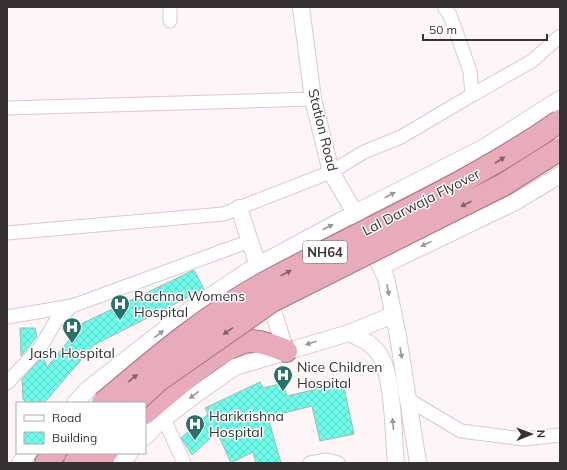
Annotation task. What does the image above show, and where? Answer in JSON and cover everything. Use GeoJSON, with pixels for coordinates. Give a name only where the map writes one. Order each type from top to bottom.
{"type":"FeatureCollection","features":[{"type":"Feature","properties":{"kind":"highway","name":"Lal Darwaja Flyover"},"geometry":{"type":"LineString","coordinates":[[104,402],[204,321],[256,289],[489,167],[560,121]]}},
{"type":"Feature","properties":{"kind":"highway","name":"Lal Darwaja Flyover"},"geometry":{"type":"LineString","coordinates":[[135,402],[158,380],[272,301],[504,185],[560,149]]}},
{"type":"Feature","properties":{"kind":"highway"},"geometry":{"type":"LineString","coordinates":[[154,416],[166,394],[229,347],[249,341],[268,344],[286,350]]}},
{"type":"Feature","properties":{"kind":"highway"},"geometry":{"type":"LineString","coordinates":[[46,463],[54,454]]}},
{"type":"Feature","properties":{"kind":"highway"},"geometry":{"type":"LineString","coordinates":[[75,463],[83,454]]}},
{"type":"Feature","properties":{"kind":"highway"},"geometry":{"type":"LineString","coordinates":[[97,463],[105,454]]}},
{"type":"Feature","properties":{"kind":"street"},"geometry":{"type":"LineString","coordinates":[[170,7],[170,21]]}},
{"type":"Feature","properties":{"kind":"street","name":"Station Road"},"geometry":{"type":"LineString","coordinates":[[301,7],[313,99],[331,172],[355,213],[382,266],[386,278],[409,400],[418,463]]}},
{"type":"Feature","properties":{"kind":"street"},"geometry":{"type":"LineString","coordinates":[[444,7],[450,15],[470,71],[472,95]]}},
{"type":"Feature","properties":{"kind":"street"},"geometry":{"type":"LineString","coordinates":[[7,233],[223,214],[331,172],[364,152],[401,137],[532,61],[560,36]]}},
{"type":"Feature","properties":{"kind":"street"},"geometry":{"type":"LineString","coordinates":[[7,108],[313,99]]}},
{"type":"Feature","properties":{"kind":"street"},"geometry":{"type":"LineString","coordinates":[[76,402],[88,389],[188,311],[258,265],[355,213],[483,148],[560,99]]}},
{"type":"Feature","properties":{"kind":"street"},"geometry":{"type":"LineString","coordinates":[[382,266],[515,202],[560,174],[544,165],[538,156],[534,136],[536,115]]}},
{"type":"Feature","properties":{"kind":"street"},"geometry":{"type":"LineString","coordinates":[[239,208],[286,350],[349,333],[393,315]]}},
{"type":"Feature","properties":{"kind":"street"},"geometry":{"type":"LineString","coordinates":[[7,317],[72,306],[250,241]]}},
{"type":"Feature","properties":{"kind":"street"},"geometry":{"type":"LineString","coordinates":[[7,383],[40,348],[57,319],[72,306]]}},
{"type":"Feature","properties":{"kind":"street"},"geometry":{"type":"LineString","coordinates":[[349,333],[370,344],[376,350],[386,369],[396,463]]}},
{"type":"Feature","properties":{"kind":"street"},"geometry":{"type":"LineString","coordinates":[[409,400],[461,431],[524,439],[560,435]]}},
{"type":"Feature","properties":{"kind":"street"},"geometry":{"type":"LineString","coordinates":[[146,436],[154,416]]}},
{"type":"Feature","properties":{"kind":"street"},"geometry":{"type":"LineString","coordinates":[[154,416],[184,463]]}},
{"type":"Feature","properties":{"kind":"street"},"geometry":{"type":"LineString","coordinates":[[20,463],[27,454]]}},
{"type":"Feature","properties":{"kind":"street"},"geometry":{"type":"LineString","coordinates":[[121,463],[129,454]]}},
{"type":"Feature","properties":{"kind":"street"},"geometry":{"type":"LineString","coordinates":[[310,463],[327,460],[338,463]]}},
{"type":"Feature","properties":{"kind":"building"},"geometry":{"type":"Polygon","coordinates":[[[194,270],[204,289],[94,345],[45,402],[26,402],[23,399],[22,379],[43,356],[47,367],[83,323],[194,270]]]}},
{"type":"Feature","properties":{"kind":"building"},"geometry":{"type":"Polygon","coordinates":[[[20,328],[35,328],[37,337],[21,356],[20,328]]]}},
{"type":"Feature","properties":{"kind":"building"},"geometry":{"type":"Polygon","coordinates":[[[260,382],[263,388],[284,383],[287,396],[343,383],[354,434],[320,441],[312,406],[268,417],[281,463],[256,463],[253,452],[231,463],[217,432],[192,455],[181,438],[208,414],[205,408],[260,382]]]}},
{"type":"Feature","properties":{"kind":"place","name":"Rachna Womens Hospital"},"geometry":{"type":"Point","coordinates":[120,321]}},
{"type":"Feature","properties":{"kind":"place","name":"Jash Hospital"},"geometry":{"type":"Point","coordinates":[72,344]}},
{"type":"Feature","properties":{"kind":"place","name":"Nice Children Hospital"},"geometry":{"type":"Point","coordinates":[283,392]}},
{"type":"Feature","properties":{"kind":"place","name":"Harikrishna Hospital"},"geometry":{"type":"Point","coordinates":[195,441]}}]}
